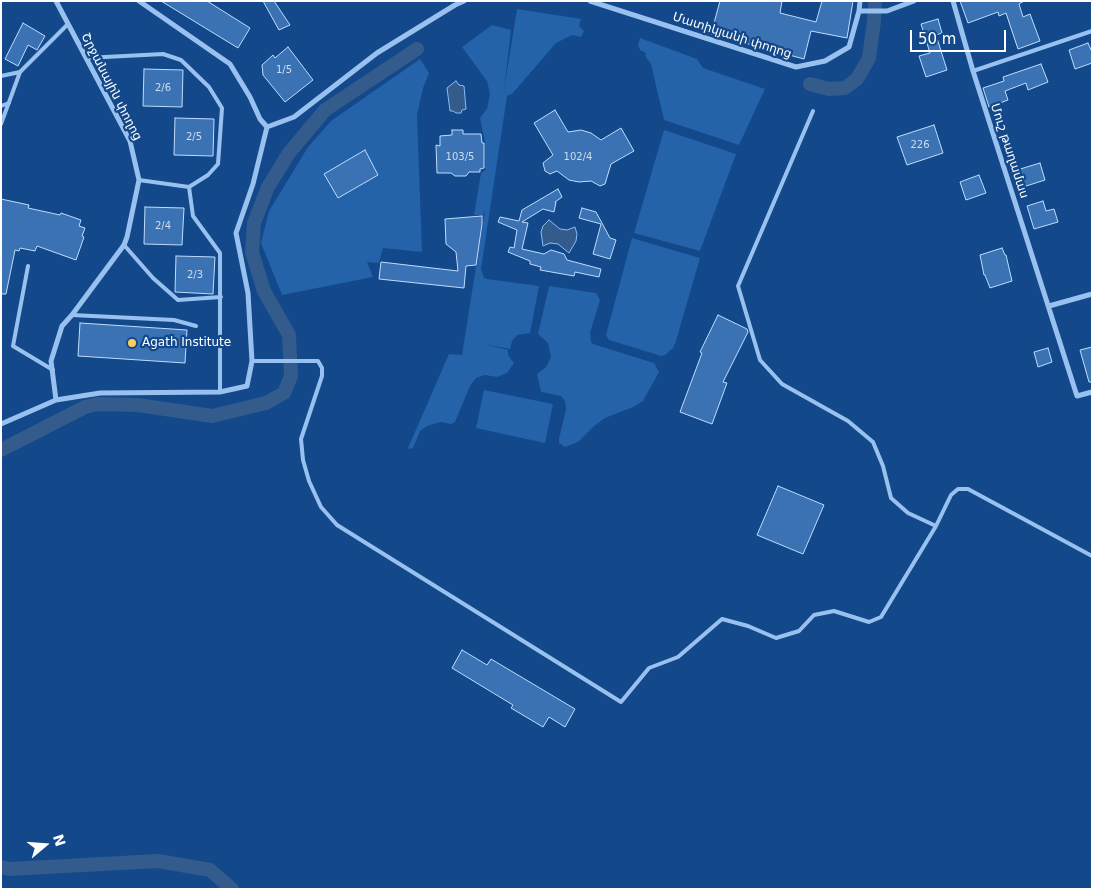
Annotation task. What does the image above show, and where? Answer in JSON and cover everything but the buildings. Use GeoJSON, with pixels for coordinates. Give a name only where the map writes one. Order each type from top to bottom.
{"type":"FeatureCollection","features":[{"type":"Feature","properties":{"kind":"street","name":"Շրջանային փողոց"},"geometry":{"type":"LineString","coordinates":[[56,1],[130,141],[139,180],[124,245],[62,326],[51,361],[56,400]]}},
{"type":"Feature","properties":{"kind":"street"},"geometry":{"type":"LineString","coordinates":[[139,1],[230,64],[250,97],[260,119],[267,127]]}},
{"type":"Feature","properties":{"kind":"street"},"geometry":{"type":"LineString","coordinates":[[267,127],[294,117],[377,53],[464,1]]}},
{"type":"Feature","properties":{"kind":"street","name":"Մատիկյանի փողոց"},"geometry":{"type":"LineString","coordinates":[[590,1],[796,66],[825,61],[849,47],[860,1]]}},
{"type":"Feature","properties":{"kind":"street"},"geometry":{"type":"LineString","coordinates":[[859,11],[886,11],[914,1]]}},
{"type":"Feature","properties":{"kind":"street","name":"Մուշ թաղամաս"},"geometry":{"type":"LineString","coordinates":[[953,1],[973,71],[1077,396],[1092,392]]}},
{"type":"Feature","properties":{"kind":"street"},"geometry":{"type":"LineString","coordinates":[[1,424],[56,400],[100,393],[220,392],[247,386],[252,361],[248,293],[236,234],[253,184],[267,127]]}},
{"type":"Feature","properties":{"kind":"street"},"geometry":{"type":"LineString","coordinates":[[1049,306],[1092,294]]}},
{"type":"Feature","properties":{"kind":"lane"},"geometry":{"type":"LineString","coordinates":[[1,124],[20,72],[68,24]]}},
{"type":"Feature","properties":{"kind":"lane"},"geometry":{"type":"LineString","coordinates":[[973,71],[1092,31]]}},
{"type":"Feature","properties":{"kind":"lane"},"geometry":{"type":"LineString","coordinates":[[86,58],[163,54],[181,60],[209,87],[222,108],[218,164],[208,175],[189,186],[139,180]]}},
{"type":"Feature","properties":{"kind":"lane"},"geometry":{"type":"LineString","coordinates":[[1,76],[20,72]]}},
{"type":"Feature","properties":{"kind":"lane"},"geometry":{"type":"LineString","coordinates":[[1,106],[9,103]]}},
{"type":"Feature","properties":{"kind":"lane"},"geometry":{"type":"LineString","coordinates":[[813,111],[738,286],[760,360],[782,384],[848,422],[873,442],[883,466],[891,498],[908,513],[936,526]]}},
{"type":"Feature","properties":{"kind":"lane"},"geometry":{"type":"LineString","coordinates":[[189,186],[192,216],[220,253],[220,392]]}},
{"type":"Feature","properties":{"kind":"lane"},"geometry":{"type":"LineString","coordinates":[[124,245],[153,278],[178,300],[221,297]]}},
{"type":"Feature","properties":{"kind":"lane"},"geometry":{"type":"LineString","coordinates":[[28,266],[13,346],[53,370]]}},
{"type":"Feature","properties":{"kind":"lane"},"geometry":{"type":"LineString","coordinates":[[72,315],[174,320],[196,326]]}},
{"type":"Feature","properties":{"kind":"lane"},"geometry":{"type":"LineString","coordinates":[[252,361],[318,361],[322,368],[322,376],[301,439],[302,460],[322,507],[337,525],[621,702],[649,668],[678,657],[722,619],[748,626],[776,638],[799,630],[814,615],[834,612],[868,622],[881,617],[936,526],[951,495],[958,489],[968,489],[1092,556]]}},
{"type":"Feature","properties":{"kind":"shaded area"},"geometry":{"type":"Polygon","coordinates":[[[517,9],[581,19],[579,26],[584,31],[581,37],[572,35],[556,43],[512,94],[507,96],[481,269],[484,278],[487,279],[539,286],[530,333],[517,335],[512,341],[510,349],[483,344],[508,350],[508,355],[514,363],[507,373],[497,377],[485,375],[476,378],[470,386],[455,422],[451,424],[441,422],[427,426],[420,431],[413,448],[409,449],[449,354],[462,355],[485,210],[483,215],[474,215],[481,173],[485,170],[485,142],[480,118],[487,109],[490,94],[487,81],[462,47],[492,25],[511,30],[504,90],[517,9]]]}},
{"type":"Feature","properties":{"kind":"shaded area"},"geometry":{"type":"Polygon","coordinates":[[[640,38],[697,59],[703,68],[765,89],[739,145],[664,120],[651,64],[645,56],[646,53],[640,50],[638,45],[640,38]]]}},
{"type":"Feature","properties":{"kind":"shaded area"},"geometry":{"type":"Polygon","coordinates":[[[420,59],[429,73],[423,88],[417,115],[422,252],[383,248],[379,263],[367,262],[373,277],[282,295],[261,243],[269,211],[308,147],[331,121],[420,59]]]}},
{"type":"Feature","properties":{"kind":"shaded area"},"geometry":{"type":"Polygon","coordinates":[[[456,81],[459,85],[464,86],[466,109],[462,110],[461,113],[450,111],[447,88],[456,81]]]}},
{"type":"Feature","properties":{"kind":"shaded area"},"geometry":{"type":"Polygon","coordinates":[[[664,130],[736,154],[700,251],[634,233],[664,130]]]}},
{"type":"Feature","properties":{"kind":"shaded area"},"geometry":{"type":"Polygon","coordinates":[[[549,220],[560,229],[567,230],[575,227],[576,241],[569,253],[558,244],[550,243],[543,246],[541,232],[543,226],[549,220]]]}},
{"type":"Feature","properties":{"kind":"shaded area"},"geometry":{"type":"Polygon","coordinates":[[[632,238],[700,258],[676,341],[673,348],[665,355],[661,356],[609,340],[606,335],[632,238]]]}},
{"type":"Feature","properties":{"kind":"shaded area"},"geometry":{"type":"Polygon","coordinates":[[[549,286],[596,293],[600,300],[590,333],[591,342],[654,363],[659,372],[643,401],[605,418],[578,442],[565,447],[559,443],[559,439],[566,409],[565,401],[561,396],[541,392],[537,374],[546,367],[551,357],[548,343],[538,334],[549,286]]]}},
{"type":"Feature","properties":{"kind":"shaded area"},"geometry":{"type":"Polygon","coordinates":[[[484,390],[553,404],[545,443],[476,428],[484,390]]]}},
{"type":"Feature","properties":{"kind":"waterway"},"geometry":{"type":"LineString","coordinates":[[810,84],[829,89],[845,88],[857,79],[869,58],[875,1]]}},
{"type":"Feature","properties":{"kind":"waterway"},"geometry":{"type":"LineString","coordinates":[[1,450],[85,407],[97,404],[138,405],[212,416],[266,403],[284,393],[291,376],[289,335],[264,291],[252,252],[254,223],[268,187],[289,153],[325,110],[417,49]]}},
{"type":"Feature","properties":{"kind":"waterway"},"geometry":{"type":"LineString","coordinates":[[1,867],[10,869],[158,861],[210,870],[232,889]]}},
{"type":"Feature","properties":{"kind":"place","name":"Agath Institute"},"geometry":{"type":"Point","coordinates":[132,343]}}]}
